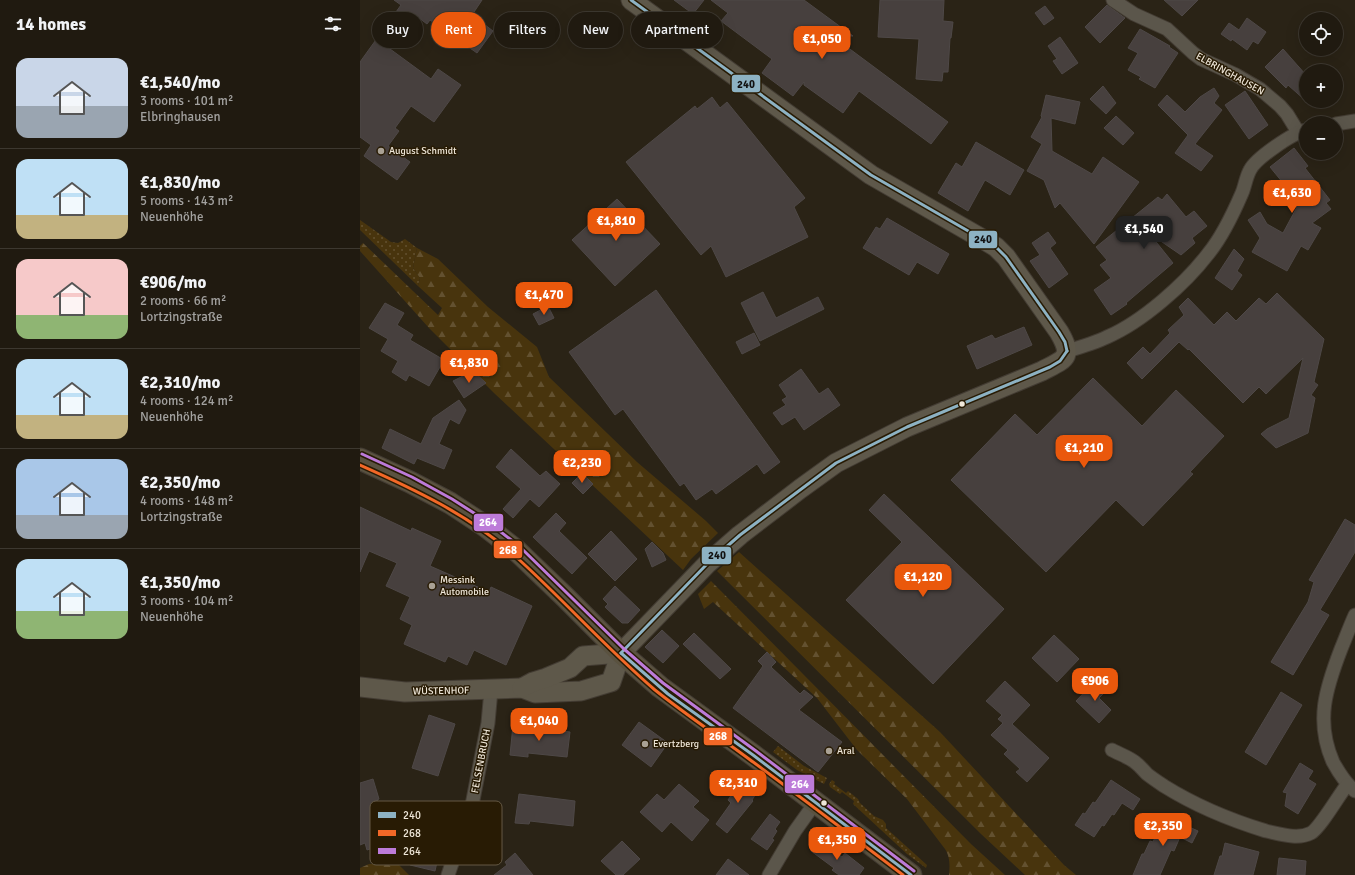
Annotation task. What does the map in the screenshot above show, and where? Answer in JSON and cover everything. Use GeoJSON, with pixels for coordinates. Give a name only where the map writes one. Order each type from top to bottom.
{"type":"FeatureCollection","features":[{"type":"Feature","properties":{"kind":"main road"},"geometry":{"type":"LineString","coordinates":[[360,458],[450,503],[485,526],[516,550],[620,653],[660,687],[753,755],[911,875]]}},
{"type":"Feature","properties":{"kind":"street"},"geometry":{"type":"LineString","coordinates":[[631,0],[866,171],[1002,252],[1059,332],[1065,342],[1067,352]]}},
{"type":"Feature","properties":{"kind":"street","name":"ELBRINGHAUSEN"},"geometry":{"type":"LineString","coordinates":[[1113,0],[1134,14],[1167,28],[1193,53],[1236,75],[1260,90],[1280,106],[1299,128]]}},
{"type":"Feature","properties":{"kind":"street"},"geometry":{"type":"LineString","coordinates":[[1343,123],[1355,121]]}},
{"type":"Feature","properties":{"kind":"street","name":"ELBRINGHAUSEN"},"geometry":{"type":"LineString","coordinates":[[620,653],[708,563],[740,535],[836,463],[907,427],[1042,371],[1060,362],[1067,352],[1108,337],[1130,324],[1160,301],[1198,267],[1226,226],[1242,193],[1250,170],[1260,159],[1286,139],[1299,132]]}},
{"type":"Feature","properties":{"kind":"street"},"geometry":{"type":"LineString","coordinates":[[1112,750],[1136,762],[1147,774],[1163,785],[1217,814],[1275,833],[1297,837],[1312,833],[1351,788],[1337,770],[1328,749],[1324,729],[1323,712],[1326,691],[1337,658],[1355,615]]}},
{"type":"Feature","properties":{"kind":"street","name":"WÜSTENHOF"},"geometry":{"type":"LineString","coordinates":[[360,687],[373,690],[405,692],[522,688],[535,693],[581,691],[611,682],[620,653],[583,656],[570,668],[533,682],[522,688]]}},
{"type":"Feature","properties":{"kind":"street","name":"FELSENBRUCH"},"geometry":{"type":"LineString","coordinates":[[473,801],[488,723],[491,690]]}},
{"type":"Feature","properties":{"kind":"street"},"geometry":{"type":"LineString","coordinates":[[769,875],[795,831],[815,803]]}},
{"type":"Feature","properties":{"kind":"street","name":"FELSENBRUCH"},"geometry":{"type":"LineString","coordinates":[[448,875],[451,865]]}},
{"type":"Feature","properties":{"kind":"green space"},"geometry":{"type":"Polygon","coordinates":[[[360,220],[391,242],[398,243],[405,239],[417,248],[413,268],[420,278],[418,286],[360,230],[360,220]]]}},
{"type":"Feature","properties":{"kind":"green space"},"geometry":{"type":"Polygon","coordinates":[[[363,243],[438,315],[442,308],[418,286],[420,278],[413,268],[417,248],[438,259],[488,307],[537,347],[549,377],[637,462],[718,533],[691,559],[683,570],[494,393],[429,328],[360,251],[360,246],[363,243]]]}},
{"type":"Feature","properties":{"kind":"green space"},"geometry":{"type":"Polygon","coordinates":[[[739,552],[940,732],[1064,865],[1076,875],[1025,875],[981,834],[717,571],[739,552]]]}},
{"type":"Feature","properties":{"kind":"green space"},"geometry":{"type":"Polygon","coordinates":[[[711,581],[971,844],[1005,875],[949,875],[949,861],[945,849],[907,799],[857,750],[817,698],[713,602],[704,609],[698,594],[711,581]]]}},
{"type":"Feature","properties":{"kind":"green space"},"geometry":{"type":"Polygon","coordinates":[[[778,746],[804,766],[827,778],[824,784],[797,770],[773,752],[778,746]]]}},
{"type":"Feature","properties":{"kind":"green space"},"geometry":{"type":"Polygon","coordinates":[[[832,780],[835,782],[834,784],[846,793],[848,791],[858,799],[860,803],[874,816],[883,820],[886,824],[886,828],[927,865],[926,868],[907,854],[853,804],[854,801],[842,792],[840,794],[830,787],[829,784],[832,780]]]}},
{"type":"Feature","properties":{"kind":"green space"},"geometry":{"type":"Polygon","coordinates":[[[369,864],[399,865],[409,875],[360,875],[360,868],[369,864]]]}},
{"type":"Feature","properties":{"kind":"building"},"geometry":{"type":"Polygon","coordinates":[[[394,0],[482,0],[474,12],[431,12],[431,21],[427,24],[423,21],[423,12],[396,12],[401,5],[394,0]]]}},
{"type":"Feature","properties":{"kind":"building"},"geometry":{"type":"Polygon","coordinates":[[[674,0],[704,0],[695,12],[690,12],[674,0]]]}},
{"type":"Feature","properties":{"kind":"building"},"geometry":{"type":"Polygon","coordinates":[[[711,0],[804,0],[853,36],[831,35],[948,122],[931,144],[859,91],[843,113],[804,85],[804,82],[793,96],[762,73],[772,59],[723,22],[723,19],[728,13],[711,0]]]}},
{"type":"Feature","properties":{"kind":"building"},"geometry":{"type":"Polygon","coordinates":[[[880,0],[944,0],[943,21],[953,22],[950,38],[948,72],[943,72],[942,81],[916,79],[919,39],[878,37],[880,0]]]}},
{"type":"Feature","properties":{"kind":"building"},"geometry":{"type":"Polygon","coordinates":[[[1164,0],[1198,0],[1182,16],[1164,0]]]}},
{"type":"Feature","properties":{"kind":"building"},"geometry":{"type":"Polygon","coordinates":[[[1107,5],[1125,18],[1100,43],[1085,27],[1107,5]]]}},
{"type":"Feature","properties":{"kind":"building"},"geometry":{"type":"Polygon","coordinates":[[[1045,6],[1054,18],[1044,25],[1035,13],[1045,6]]]}},
{"type":"Feature","properties":{"kind":"building"},"geometry":{"type":"Polygon","coordinates":[[[1247,18],[1266,32],[1258,44],[1253,41],[1247,50],[1232,39],[1231,41],[1221,34],[1229,23],[1239,30],[1247,18]]]}},
{"type":"Feature","properties":{"kind":"building"},"geometry":{"type":"Polygon","coordinates":[[[486,26],[493,31],[486,41],[486,26]]]}},
{"type":"Feature","properties":{"kind":"building"},"geometry":{"type":"Polygon","coordinates":[[[1140,29],[1170,46],[1169,47],[1178,53],[1155,88],[1139,79],[1141,77],[1128,70],[1138,53],[1128,48],[1140,29]]]}},
{"type":"Feature","properties":{"kind":"building"},"geometry":{"type":"Polygon","coordinates":[[[1060,37],[1078,63],[1062,74],[1053,61],[1057,59],[1048,46],[1060,37]]]}},
{"type":"Feature","properties":{"kind":"building"},"geometry":{"type":"Polygon","coordinates":[[[372,45],[372,48],[389,48],[431,79],[438,69],[461,85],[434,122],[411,106],[395,128],[399,131],[388,146],[410,162],[397,180],[364,156],[371,145],[360,137],[360,62],[372,45]]]}},
{"type":"Feature","properties":{"kind":"building"},"geometry":{"type":"Polygon","coordinates":[[[470,48],[481,48],[477,53],[470,48]]]}},
{"type":"Feature","properties":{"kind":"building"},"geometry":{"type":"Polygon","coordinates":[[[1283,49],[1299,67],[1299,95],[1288,85],[1286,88],[1265,67],[1283,49]]]}},
{"type":"Feature","properties":{"kind":"building"},"geometry":{"type":"Polygon","coordinates":[[[1103,86],[1116,103],[1106,114],[1090,99],[1103,86]]]}},
{"type":"Feature","properties":{"kind":"building"},"geometry":{"type":"Polygon","coordinates":[[[1214,88],[1219,96],[1214,103],[1222,110],[1195,144],[1213,156],[1201,171],[1175,153],[1188,135],[1158,105],[1167,95],[1185,112],[1200,97],[1214,88]]]}},
{"type":"Feature","properties":{"kind":"building"},"geometry":{"type":"Polygon","coordinates":[[[1245,91],[1268,125],[1249,139],[1225,105],[1245,91]]]}},
{"type":"Feature","properties":{"kind":"building"},"geometry":{"type":"Polygon","coordinates":[[[1046,95],[1080,102],[1075,124],[1051,118],[1052,151],[1092,174],[1103,157],[1139,182],[1094,244],[1060,203],[1055,208],[1044,180],[1027,171],[1042,144],[1031,137],[1042,117],[1046,95]]]}},
{"type":"Feature","properties":{"kind":"building"},"geometry":{"type":"Polygon","coordinates":[[[712,97],[720,108],[727,102],[805,198],[794,207],[808,237],[726,277],[711,246],[701,255],[626,162],[695,106],[697,109],[712,97]]]}},
{"type":"Feature","properties":{"kind":"building"},"geometry":{"type":"Polygon","coordinates":[[[1116,116],[1134,133],[1123,145],[1104,128],[1116,116]]]}},
{"type":"Feature","properties":{"kind":"building"},"geometry":{"type":"Polygon","coordinates":[[[976,142],[1024,170],[1010,195],[985,180],[968,211],[938,193],[956,163],[962,167],[976,142]]]}},
{"type":"Feature","properties":{"kind":"building"},"geometry":{"type":"Polygon","coordinates":[[[1294,148],[1299,154],[1299,160],[1303,160],[1308,166],[1305,168],[1330,200],[1326,203],[1331,209],[1312,223],[1321,228],[1308,250],[1301,246],[1287,271],[1252,252],[1260,238],[1248,220],[1260,212],[1267,224],[1283,233],[1297,207],[1293,203],[1297,200],[1270,167],[1294,148]]]}},
{"type":"Feature","properties":{"kind":"building"},"geometry":{"type":"Polygon","coordinates":[[[1167,194],[1186,217],[1194,211],[1207,226],[1192,238],[1195,243],[1181,255],[1149,233],[1173,263],[1126,303],[1127,304],[1111,315],[1094,290],[1111,278],[1100,265],[1107,260],[1096,247],[1158,197],[1162,200],[1167,194]]]}},
{"type":"Feature","properties":{"kind":"building"},"geometry":{"type":"Polygon","coordinates":[[[617,199],[660,244],[615,286],[572,240],[617,199]]]}},
{"type":"Feature","properties":{"kind":"building"},"geometry":{"type":"Polygon","coordinates":[[[887,218],[949,254],[938,274],[917,262],[909,275],[863,248],[876,227],[880,229],[887,218]]]}},
{"type":"Feature","properties":{"kind":"building"},"geometry":{"type":"Polygon","coordinates":[[[1048,232],[1056,243],[1050,248],[1068,274],[1049,288],[1030,261],[1040,255],[1032,243],[1048,232]]]}},
{"type":"Feature","properties":{"kind":"building"},"geometry":{"type":"Polygon","coordinates":[[[1234,249],[1244,259],[1237,271],[1242,275],[1232,290],[1215,278],[1234,249]]]}},
{"type":"Feature","properties":{"kind":"building"},"geometry":{"type":"Polygon","coordinates":[[[656,290],[780,462],[764,474],[757,464],[716,494],[712,489],[696,500],[684,483],[680,486],[623,409],[615,415],[569,352],[656,290]]]}},
{"type":"Feature","properties":{"kind":"building"},"geometry":{"type":"Polygon","coordinates":[[[763,292],[776,318],[818,297],[824,309],[760,341],[741,303],[763,292]]]}},
{"type":"Feature","properties":{"kind":"building"},"geometry":{"type":"Polygon","coordinates":[[[1277,293],[1324,339],[1314,382],[1318,385],[1311,395],[1315,398],[1308,433],[1276,448],[1261,434],[1267,429],[1289,418],[1303,358],[1266,394],[1259,387],[1243,403],[1189,349],[1188,350],[1179,342],[1142,379],[1127,363],[1143,347],[1150,354],[1170,333],[1168,330],[1184,315],[1179,307],[1188,298],[1214,325],[1227,312],[1236,321],[1259,298],[1266,304],[1277,293]]]}},
{"type":"Feature","properties":{"kind":"building"},"geometry":{"type":"Polygon","coordinates":[[[385,303],[404,313],[397,325],[413,335],[410,340],[444,360],[429,386],[409,375],[406,381],[392,372],[398,361],[381,351],[388,339],[369,328],[385,303]]]}},
{"type":"Feature","properties":{"kind":"building"},"geometry":{"type":"Polygon","coordinates":[[[548,306],[554,318],[539,325],[533,314],[548,306]]]}},
{"type":"Feature","properties":{"kind":"building"},"geometry":{"type":"Polygon","coordinates":[[[1024,327],[1032,345],[977,369],[967,346],[992,335],[995,339],[1024,327]]]}},
{"type":"Feature","properties":{"kind":"building"},"geometry":{"type":"Polygon","coordinates":[[[754,333],[760,345],[742,354],[736,342],[754,333]]]}},
{"type":"Feature","properties":{"kind":"building"},"geometry":{"type":"Polygon","coordinates":[[[801,369],[819,394],[828,388],[840,405],[804,430],[795,417],[782,425],[773,413],[786,405],[782,400],[787,397],[779,385],[801,369]]]}},
{"type":"Feature","properties":{"kind":"building"},"geometry":{"type":"Polygon","coordinates":[[[473,371],[486,383],[464,398],[453,381],[473,371]]]}},
{"type":"Feature","properties":{"kind":"building"},"geometry":{"type":"Polygon","coordinates":[[[1093,378],[1142,426],[1176,390],[1224,436],[1190,472],[1193,474],[1143,526],[1116,500],[1046,572],[951,480],[1015,414],[1037,435],[1093,378]]]}},
{"type":"Feature","properties":{"kind":"building"},"geometry":{"type":"Polygon","coordinates":[[[459,400],[466,410],[459,424],[450,419],[439,444],[452,450],[444,469],[417,458],[414,464],[382,448],[390,429],[421,444],[433,418],[459,400]]]}},
{"type":"Feature","properties":{"kind":"building"},"geometry":{"type":"Polygon","coordinates":[[[511,449],[540,476],[546,471],[560,484],[539,507],[530,499],[513,518],[503,509],[521,489],[496,467],[511,449]]]}},
{"type":"Feature","properties":{"kind":"building"},"geometry":{"type":"Polygon","coordinates":[[[582,473],[593,484],[583,494],[572,483],[582,473]]]}},
{"type":"Feature","properties":{"kind":"building"},"geometry":{"type":"Polygon","coordinates":[[[884,494],[1004,609],[933,684],[846,600],[902,542],[869,510],[884,494]]]}},
{"type":"Feature","properties":{"kind":"building","name":"Messink Automobile"},"geometry":{"type":"Polygon","coordinates":[[[360,507],[411,531],[412,528],[441,541],[430,566],[489,592],[491,587],[532,606],[506,665],[474,650],[467,665],[448,656],[445,662],[404,644],[412,625],[400,619],[410,597],[386,586],[397,563],[369,551],[360,572],[360,507]]]}},
{"type":"Feature","properties":{"kind":"building"},"geometry":{"type":"Polygon","coordinates":[[[556,513],[566,523],[559,531],[587,558],[572,574],[533,537],[556,513]]]}},
{"type":"Feature","properties":{"kind":"building"},"geometry":{"type":"Polygon","coordinates":[[[1345,519],[1355,525],[1355,552],[1320,610],[1329,615],[1293,675],[1271,662],[1308,602],[1314,582],[1309,580],[1345,519]]]}},
{"type":"Feature","properties":{"kind":"building"},"geometry":{"type":"Polygon","coordinates":[[[611,531],[637,559],[615,581],[588,554],[611,531]]]}},
{"type":"Feature","properties":{"kind":"building"},"geometry":{"type":"Polygon","coordinates":[[[652,542],[663,553],[666,560],[652,567],[645,549],[652,542]]]}},
{"type":"Feature","properties":{"kind":"building"},"geometry":{"type":"Polygon","coordinates":[[[615,586],[640,610],[628,623],[622,623],[605,607],[608,604],[603,599],[615,586]]]}},
{"type":"Feature","properties":{"kind":"building"},"geometry":{"type":"Polygon","coordinates":[[[662,630],[679,646],[663,663],[645,647],[662,630]]]}},
{"type":"Feature","properties":{"kind":"building"},"geometry":{"type":"Polygon","coordinates":[[[694,633],[731,669],[720,679],[683,644],[694,633]]]}},
{"type":"Feature","properties":{"kind":"building"},"geometry":{"type":"Polygon","coordinates":[[[1054,635],[1079,659],[1057,682],[1032,658],[1054,635]]]}},
{"type":"Feature","properties":{"kind":"building"},"geometry":{"type":"Polygon","coordinates":[[[767,652],[776,662],[771,667],[800,694],[804,690],[813,697],[799,710],[842,742],[818,772],[733,708],[763,666],[758,661],[767,652]]]}},
{"type":"Feature","properties":{"kind":"building"},"geometry":{"type":"Polygon","coordinates":[[[1096,680],[1107,690],[1099,698],[1111,710],[1099,723],[1076,701],[1096,680]]]}},
{"type":"Feature","properties":{"kind":"building"},"geometry":{"type":"Polygon","coordinates":[[[1005,681],[1030,705],[1012,724],[1049,758],[1027,782],[1016,772],[1020,769],[1004,754],[1008,750],[991,735],[1003,723],[998,719],[1002,715],[986,701],[1005,681]]]}},
{"type":"Feature","properties":{"kind":"building"},"geometry":{"type":"Polygon","coordinates":[[[1281,692],[1302,705],[1266,765],[1245,752],[1281,692]]]}},
{"type":"Feature","properties":{"kind":"building"},"geometry":{"type":"Polygon","coordinates":[[[429,715],[455,724],[438,776],[412,768],[429,715]]]}},
{"type":"Feature","properties":{"kind":"building","name":"Evertzberg"},"geometry":{"type":"Polygon","coordinates":[[[639,722],[668,743],[651,767],[622,745],[639,722]]]}},
{"type":"Feature","properties":{"kind":"building"},"geometry":{"type":"Polygon","coordinates":[[[513,725],[570,732],[567,757],[528,753],[528,757],[510,755],[513,725]]]}},
{"type":"Feature","properties":{"kind":"building"},"geometry":{"type":"Polygon","coordinates":[[[1300,763],[1313,771],[1308,779],[1316,784],[1298,814],[1285,806],[1287,793],[1283,792],[1300,763]]]}},
{"type":"Feature","properties":{"kind":"building"},"geometry":{"type":"Polygon","coordinates":[[[743,777],[759,789],[752,800],[753,801],[727,833],[716,824],[731,803],[728,800],[743,777]]]}},
{"type":"Feature","properties":{"kind":"building"},"geometry":{"type":"Polygon","coordinates":[[[373,779],[379,799],[377,801],[370,801],[370,849],[367,850],[365,843],[360,845],[360,783],[373,779]]]}},
{"type":"Feature","properties":{"kind":"building"},"geometry":{"type":"Polygon","coordinates":[[[1111,780],[1140,799],[1133,810],[1122,803],[1104,826],[1102,825],[1094,837],[1075,825],[1093,802],[1095,803],[1111,780]]]}},
{"type":"Feature","properties":{"kind":"building"},"geometry":{"type":"Polygon","coordinates":[[[679,784],[699,801],[693,807],[709,820],[692,841],[671,822],[662,832],[640,812],[657,794],[664,800],[679,784]]]}},
{"type":"Feature","properties":{"kind":"building"},"geometry":{"type":"Polygon","coordinates":[[[519,794],[575,801],[573,826],[530,821],[529,824],[515,823],[519,794]]]}},
{"type":"Feature","properties":{"kind":"building"},"geometry":{"type":"Polygon","coordinates":[[[770,814],[780,822],[775,829],[777,831],[772,839],[774,840],[767,850],[751,839],[770,814]]]}},
{"type":"Feature","properties":{"kind":"building"},"geometry":{"type":"Polygon","coordinates":[[[1167,817],[1198,831],[1192,843],[1180,837],[1174,851],[1171,850],[1160,875],[1133,875],[1142,854],[1144,854],[1150,841],[1153,842],[1159,828],[1161,829],[1167,817]]]}},
{"type":"Feature","properties":{"kind":"building"},"geometry":{"type":"Polygon","coordinates":[[[819,840],[842,857],[845,853],[864,868],[859,875],[839,875],[832,870],[834,868],[811,851],[819,840]]]}},
{"type":"Feature","properties":{"kind":"building"},"geometry":{"type":"Polygon","coordinates":[[[622,841],[640,859],[623,875],[616,875],[601,861],[622,841]]]}},
{"type":"Feature","properties":{"kind":"building"},"geometry":{"type":"Polygon","coordinates":[[[1225,843],[1259,852],[1253,875],[1214,875],[1220,856],[1222,856],[1225,843]]]}},
{"type":"Feature","properties":{"kind":"building"},"geometry":{"type":"Polygon","coordinates":[[[515,853],[533,875],[494,875],[507,865],[505,862],[515,853]]]}},
{"type":"Feature","properties":{"kind":"building"},"geometry":{"type":"Polygon","coordinates":[[[1279,858],[1306,861],[1305,875],[1277,875],[1279,858]]]}},
{"type":"Feature","properties":{"kind":"building"},"geometry":{"type":"Polygon","coordinates":[[[728,859],[749,875],[716,875],[728,859]]]}},
{"type":"Feature","properties":{"kind":"building"},"geometry":{"type":"Polygon","coordinates":[[[410,865],[436,865],[435,871],[410,865]]]}},
{"type":"Feature","properties":{"kind":"transit line","name":"240"},"geometry":{"type":"LineString","coordinates":[[631,0],[871,175],[996,247],[1006,257],[1059,332],[1065,342],[1067,351]]}},
{"type":"Feature","properties":{"kind":"transit line","name":"240"},"geometry":{"type":"LineString","coordinates":[[621,653],[708,563],[740,535],[836,463],[907,427],[1050,367],[1060,361],[1067,351]]}},
{"type":"Feature","properties":{"kind":"transit line","name":"264"},"geometry":{"type":"LineString","coordinates":[[362,454],[412,477],[452,499],[488,522],[519,546],[624,649],[663,683],[756,751],[914,871]]}},
{"type":"Feature","properties":{"kind":"transit line","name":"268"},"geometry":{"type":"LineString","coordinates":[[360,465],[421,493],[479,527],[532,571],[619,657],[655,690],[903,875]]}},
{"type":"Feature","properties":{"kind":"transit line","name":"240"},"geometry":{"type":"LineString","coordinates":[[621,653],[668,694],[753,755],[911,875]]}},
{"type":"Feature","properties":{"kind":"place","name":"August Schmidt"},"geometry":{"type":"Point","coordinates":[381,151]}},
{"type":"Feature","properties":{"kind":"place","name":"Messink Automobile"},"geometry":{"type":"Point","coordinates":[432,586]}},
{"type":"Feature","properties":{"kind":"place","name":"Evertzberg"},"geometry":{"type":"Point","coordinates":[645,744]}},
{"type":"Feature","properties":{"kind":"place","name":"Aral"},"geometry":{"type":"Point","coordinates":[829,751]}}]}
